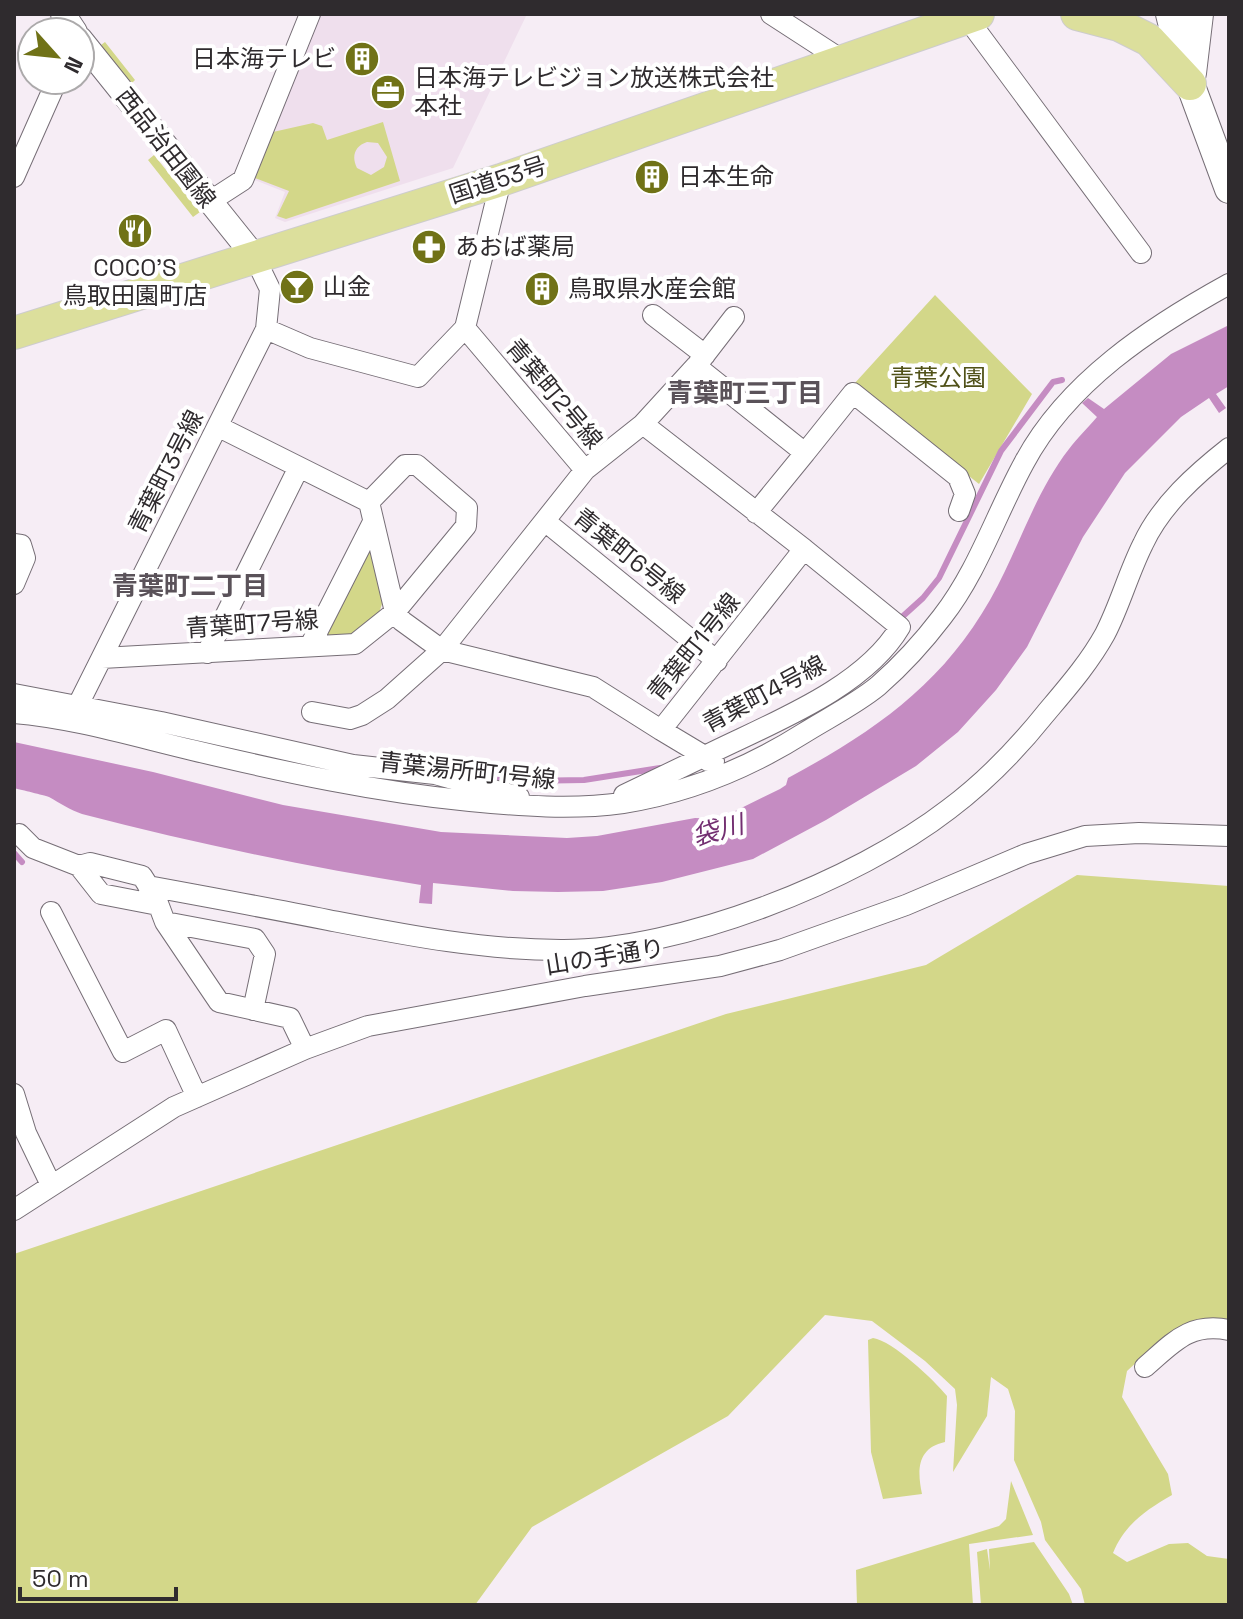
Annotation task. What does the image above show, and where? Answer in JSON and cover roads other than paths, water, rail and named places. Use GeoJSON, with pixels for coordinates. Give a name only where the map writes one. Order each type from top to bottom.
{"type":"FeatureCollection","features":[{"type":"Feature","properties":{"kind":"highway"},"geometry":{"type":"LineString","coordinates":[[1077,14],[1119,25],[1149,40],[1190,84]]}},
{"type":"Feature","properties":{"kind":"highway","name":"国道53号"},"geometry":{"type":"LineString","coordinates":[[14,333],[501,180],[972,16]]}},
{"type":"Feature","properties":{"kind":"main road"},"geometry":{"type":"LineString","coordinates":[[1170,14],[1190,84],[1229,189]]}},
{"type":"Feature","properties":{"kind":"main road"},"geometry":{"type":"LineString","coordinates":[[1190,84],[1199,14]]}},
{"type":"Feature","properties":{"kind":"street"},"geometry":{"type":"LineString","coordinates":[[209,202],[243,180],[310,14]]}},
{"type":"Feature","properties":{"kind":"street"},"geometry":{"type":"LineString","coordinates":[[771,14],[845,62]]}},
{"type":"Feature","properties":{"kind":"street"},"geometry":{"type":"LineString","coordinates":[[972,16],[1141,253]]}},
{"type":"Feature","properties":{"kind":"street","name":"西品治田園線"},"geometry":{"type":"LineString","coordinates":[[96,59],[254,256]]}},
{"type":"Feature","properties":{"kind":"street"},"geometry":{"type":"LineString","coordinates":[[14,177],[50,96]]}},
{"type":"Feature","properties":{"kind":"street"},"geometry":{"type":"LineString","coordinates":[[266,329],[310,348],[418,377],[465,328],[501,180]]}},
{"type":"Feature","properties":{"kind":"street","name":"青葉町3号線"},"geometry":{"type":"LineString","coordinates":[[77,707],[266,329],[270,289],[254,256]]}},
{"type":"Feature","properties":{"kind":"street","name":"青葉湯所町1号線"},"geometry":{"type":"LineString","coordinates":[[14,713],[68,721],[402,794],[531,807],[611,804],[665,794],[725,774],[777,750],[876,688],[915,652],[971,572],[1026,459],[1044,431],[1093,377],[1155,326],[1229,284]]}},
{"type":"Feature","properties":{"kind":"street"},"geometry":{"type":"LineString","coordinates":[[653,315],[700,361],[805,453]]}},
{"type":"Feature","properties":{"kind":"street"},"geometry":{"type":"LineString","coordinates":[[585,470],[643,424],[700,361],[734,317]]}},
{"type":"Feature","properties":{"kind":"street","name":"青葉町2号線"},"geometry":{"type":"LineString","coordinates":[[312,712],[340,719],[362,715],[387,699],[442,650],[585,470],[465,328]]}},
{"type":"Feature","properties":{"kind":"street"},"geometry":{"type":"LineString","coordinates":[[756,513],[853,393],[958,477],[965,494],[959,511]]}},
{"type":"Feature","properties":{"kind":"street"},"geometry":{"type":"LineString","coordinates":[[643,424],[804,549]]}},
{"type":"Feature","properties":{"kind":"street"},"geometry":{"type":"LineString","coordinates":[[219,427],[299,467],[371,512],[395,612]]}},
{"type":"Feature","properties":{"kind":"street"},"geometry":{"type":"LineString","coordinates":[[148,886],[433,941],[484,947],[563,950],[611,947],[688,931],[811,887],[910,836],[950,809],[1002,763],[1044,716],[1103,637],[1117,611],[1144,541],[1162,512],[1203,469],[1229,448]]}},
{"type":"Feature","properties":{"kind":"street","name":"青葉町7号線"},"geometry":{"type":"LineString","coordinates":[[102,658],[355,644],[395,612],[466,526],[467,508],[417,465],[405,465],[371,512]]}},
{"type":"Feature","properties":{"kind":"street"},"geometry":{"type":"LineString","coordinates":[[207,653],[299,467]]}},
{"type":"Feature","properties":{"kind":"street"},"geometry":{"type":"LineString","coordinates":[[310,646],[371,512]]}},
{"type":"Feature","properties":{"kind":"street","name":"青葉町6号線"},"geometry":{"type":"LineString","coordinates":[[546,522],[717,661]]}},
{"type":"Feature","properties":{"kind":"street"},"geometry":{"type":"LineString","coordinates":[[14,544],[21,545],[25,558],[14,584]]}},
{"type":"Feature","properties":{"kind":"street","name":"青葉町1号線"},"geometry":{"type":"LineString","coordinates":[[395,612],[402,621],[442,650],[593,687],[661,730],[804,549]]}},
{"type":"Feature","properties":{"kind":"street","name":"青葉町4号線"},"geometry":{"type":"LineString","coordinates":[[661,730],[703,757],[808,705],[859,672],[894,637],[900,627],[804,549]]}},
{"type":"Feature","properties":{"kind":"street"},"geometry":{"type":"LineString","coordinates":[[14,694],[161,722],[353,765],[435,774],[520,797],[531,807]]}},
{"type":"Feature","properties":{"kind":"street"},"geometry":{"type":"LineString","coordinates":[[611,804],[625,794],[703,757],[708,761],[755,759],[783,717]]}},
{"type":"Feature","properties":{"kind":"street","name":"山の手通り"},"geometry":{"type":"LineString","coordinates":[[14,1210],[174,1107],[305,1049],[368,1026],[585,986],[720,966],[780,950],[906,905],[1026,854],[1085,836],[1139,833],[1229,836]]}},
{"type":"Feature","properties":{"kind":"street"},"geometry":{"type":"LineString","coordinates":[[19,834],[33,848],[79,866],[101,894],[255,939],[265,954],[253,1010]]}},
{"type":"Feature","properties":{"kind":"street"},"geometry":{"type":"LineString","coordinates":[[79,866],[90,863],[142,876],[161,914],[219,1002],[290,1018],[305,1049]]}},
{"type":"Feature","properties":{"kind":"street"},"geometry":{"type":"LineString","coordinates":[[51,912],[123,1052],[166,1030],[197,1097]]}},
{"type":"Feature","properties":{"kind":"street"},"geometry":{"type":"LineString","coordinates":[[14,1094],[26,1133],[51,1185]]}},
{"type":"Feature","properties":{"kind":"street"},"geometry":{"type":"LineString","coordinates":[[1145,1367],[1191,1331],[1204,1327],[1229,1330]]}},
{"type":"Feature","properties":{"kind":"water","name":"袋川"},"geometry":{"type":"Polygon","coordinates":[[[1229,325],[1229,386],[1216,394],[1226,408],[1219,413],[1209,398],[1181,417],[1125,473],[1083,537],[1027,647],[996,690],[958,732],[916,766],[753,859],[662,882],[603,891],[513,891],[433,883],[432,904],[419,903],[421,885],[166,835],[82,814],[49,797],[14,788],[14,742],[153,772],[283,805],[441,832],[567,838],[597,836],[695,818],[719,819],[780,789],[786,785],[788,778],[849,743],[927,682],[971,630],[1000,581],[1057,466],[1097,417],[1082,403],[1088,398],[1104,409],[1171,354],[1229,325]]]}},
{"type":"Feature","properties":{"kind":"waterway"},"geometry":{"type":"LineString","coordinates":[[902,617],[939,578],[1001,451],[1053,382],[1062,380]]}},
{"type":"Feature","properties":{"kind":"waterway"},"geometry":{"type":"LineString","coordinates":[[449,769],[524,781],[584,780],[660,768]]}},
{"type":"Feature","properties":{"kind":"waterway"},"geometry":{"type":"LineString","coordinates":[[14,853],[22,862]]}},
{"type":"Feature","properties":{"kind":"place","name":"日本海テレビ"},"geometry":{"type":"Point","coordinates":[362,59]}},
{"type":"Feature","properties":{"kind":"place","name":"日本海テレビジョン放送株式会社 本社"},"geometry":{"type":"Point","coordinates":[388,92]}},
{"type":"Feature","properties":{"kind":"place","name":"日本生命"},"geometry":{"type":"Point","coordinates":[652,177]}},
{"type":"Feature","properties":{"kind":"place","name":"COCO'S 鳥取田園町店"},"geometry":{"type":"Point","coordinates":[135,231]}},
{"type":"Feature","properties":{"kind":"place","name":"あおば薬局"},"geometry":{"type":"Point","coordinates":[429,247]}},
{"type":"Feature","properties":{"kind":"place","name":"山金"},"geometry":{"type":"Point","coordinates":[297,287]}},
{"type":"Feature","properties":{"kind":"place","name":"鳥取県水産会館"},"geometry":{"type":"Point","coordinates":[542,289]}},
{"type":"Feature","properties":{"kind":"district","name":"青葉町三丁目"},"geometry":{"type":"Point","coordinates":[745,393]}},
{"type":"Feature","properties":{"kind":"district","name":"青葉町二丁目"},"geometry":{"type":"Point","coordinates":[190,586]}},
{"type":"Feature","properties":{"kind":"park label","name":"青葉公園"},"geometry":{"type":"Point","coordinates":[938,378]}}]}
